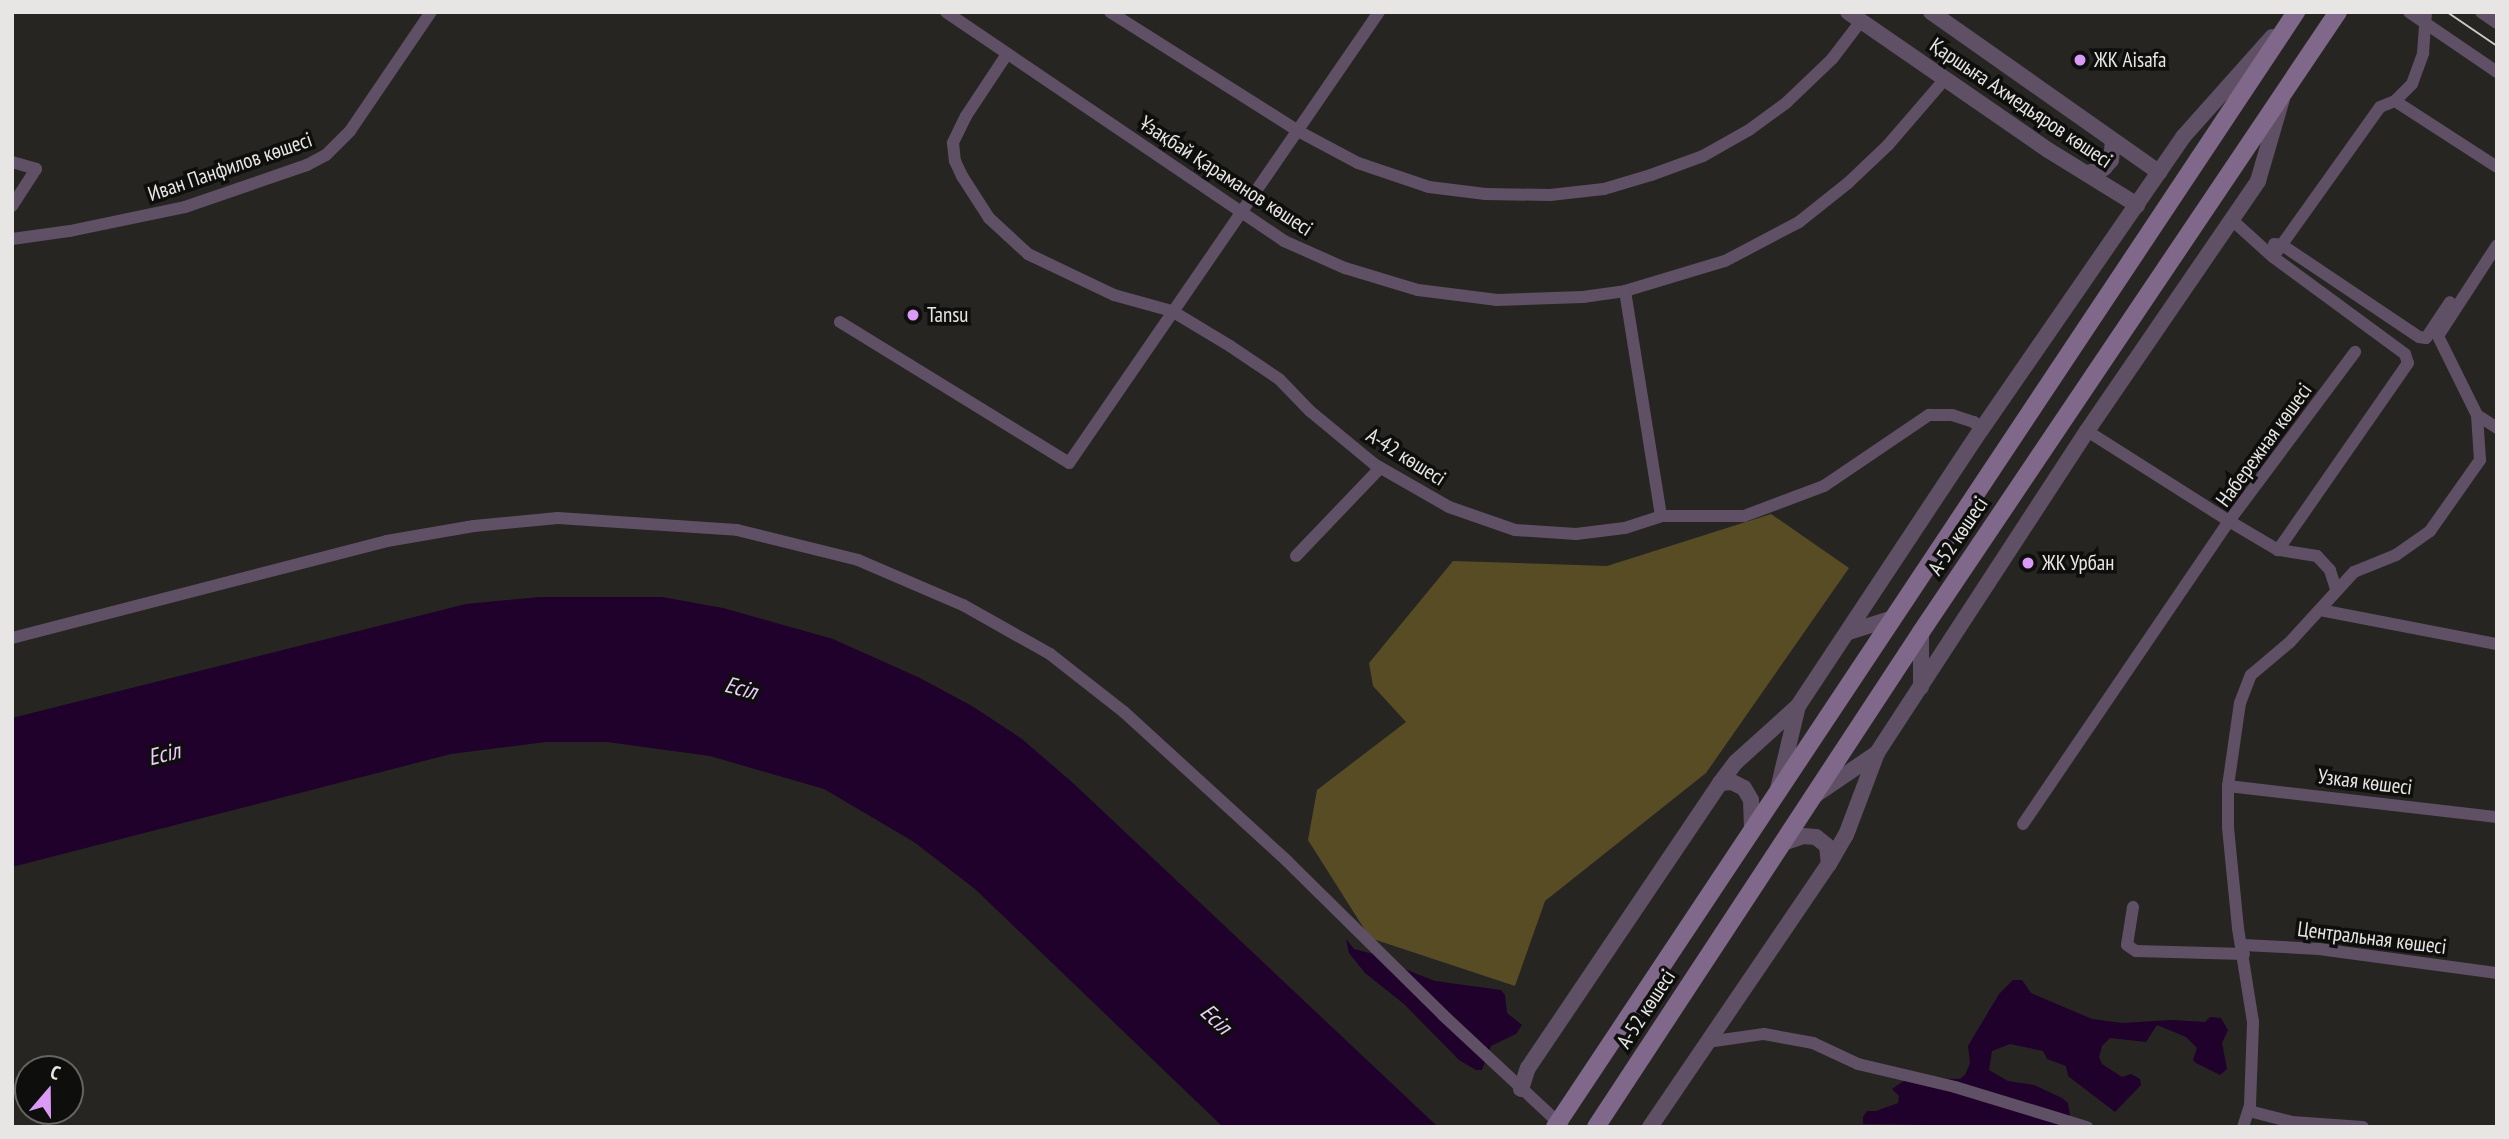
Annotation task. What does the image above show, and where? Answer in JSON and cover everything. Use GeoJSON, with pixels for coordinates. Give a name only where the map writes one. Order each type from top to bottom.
{"type":"FeatureCollection","features":[{"type":"Feature","properties":{"kind":"main road","name":"А-52 көшесі"},"geometry":{"type":"LineString","coordinates":[[1555,1127],[2294,12]]}},
{"type":"Feature","properties":{"kind":"main road","name":"А-52 көшесі"},"geometry":{"type":"LineString","coordinates":[[1596,1127],[1921,632],[2338,12]]}},
{"type":"Feature","properties":{"kind":"street","name":"Иван Панфилов көшесі"},"geometry":{"type":"LineString","coordinates":[[12,239],[116,223],[184,206],[307,165],[326,155],[350,131],[431,12]]}},
{"type":"Feature","properties":{"kind":"street","name":"Ұзақбай Қараманов көшесі"},"geometry":{"type":"LineString","coordinates":[[946,12],[962,17],[1007,54],[1284,241],[1345,268],[1418,290],[1497,300],[1583,297],[1625,291],[1725,261],[1798,222],[1848,183],[1880,152],[1945,79]]}},
{"type":"Feature","properties":{"kind":"street"},"geometry":{"type":"LineString","coordinates":[[1110,12],[1298,131],[1358,163],[1429,187],[1486,194],[1550,195],[1604,189],[1703,156],[1749,130],[1786,103],[1832,59],[1855,17]]}},
{"type":"Feature","properties":{"kind":"street"},"geometry":{"type":"LineString","coordinates":[[840,322],[1069,463],[1171,311],[1244,213],[1379,12]]}},
{"type":"Feature","properties":{"kind":"street","name":"Қаршыға Ахмедьяров көшесі"},"geometry":{"type":"LineString","coordinates":[[1931,12],[2103,130],[2113,142],[2159,172]]}},
{"type":"Feature","properties":{"kind":"street"},"geometry":{"type":"LineString","coordinates":[[1521,1089],[1528,1068],[1720,783],[1735,762],[1798,706],[1981,430],[2183,137],[2294,12]]}},
{"type":"Feature","properties":{"kind":"street"},"geometry":{"type":"LineString","coordinates":[[2409,12],[2425,17],[2497,72]]}},
{"type":"Feature","properties":{"kind":"street","name":"Қаршыға Ахмедьяров көшесі"},"geometry":{"type":"LineString","coordinates":[[1855,17],[2048,150],[2137,205]]}},
{"type":"Feature","properties":{"kind":"street"},"geometry":{"type":"LineString","coordinates":[[2273,257],[2380,107],[2395,101],[2412,84],[2423,53],[2425,17]]}},
{"type":"Feature","properties":{"kind":"street","name":"А-42 көшесі"},"geometry":{"type":"LineString","coordinates":[[1007,54],[966,116],[953,143],[955,161],[961,176],[989,218],[1028,254],[1114,295],[1171,311],[1279,379],[1310,411],[1380,468],[1450,507],[1516,530],[1576,534],[1625,528],[1661,516],[1744,516],[1824,486],[1929,415],[1952,415],[1974,422],[1981,430]]}},
{"type":"Feature","properties":{"kind":"street"},"geometry":{"type":"LineString","coordinates":[[1650,1127],[1829,864],[1846,835],[1877,752],[2087,431],[2258,181],[2283,94]]}},
{"type":"Feature","properties":{"kind":"street"},"geometry":{"type":"LineString","coordinates":[[2395,101],[2497,167]]}},
{"type":"Feature","properties":{"kind":"street"},"geometry":{"type":"LineString","coordinates":[[2088,173],[2104,168],[2111,160],[2113,142]]}},
{"type":"Feature","properties":{"kind":"street"},"geometry":{"type":"LineString","coordinates":[[12,162],[36,169],[12,206]]}},
{"type":"Feature","properties":{"kind":"street"},"geometry":{"type":"LineString","coordinates":[[2232,220],[2273,257],[2405,354],[2408,362],[2278,550]]}},
{"type":"Feature","properties":{"kind":"street"},"geometry":{"type":"LineString","coordinates":[[2256,242],[2281,245],[2419,337],[2426,338],[2497,233]]}},
{"type":"Feature","properties":{"kind":"street"},"geometry":{"type":"LineString","coordinates":[[2243,1127],[2249,1111],[2253,1022],[2244,950],[2238,928],[2228,827],[2228,786],[2236,723],[2251,675],[2290,642],[2354,572],[2396,555],[2430,531],[2480,460],[2477,415],[2438,336],[2497,245]]}},
{"type":"Feature","properties":{"kind":"street"},"geometry":{"type":"LineString","coordinates":[[1625,291],[1661,516]]}},
{"type":"Feature","properties":{"kind":"street","name":"Набережная көшесі"},"geometry":{"type":"LineString","coordinates":[[2336,589],[2330,570],[2318,556],[2278,550],[2229,521],[2356,352]]}},
{"type":"Feature","properties":{"kind":"street"},"geometry":{"type":"LineString","coordinates":[[2477,415],[2497,428]]}},
{"type":"Feature","properties":{"kind":"street"},"geometry":{"type":"LineString","coordinates":[[2024,824],[2229,521],[2087,431]]}},
{"type":"Feature","properties":{"kind":"street"},"geometry":{"type":"LineString","coordinates":[[1296,556],[1380,468]]}},
{"type":"Feature","properties":{"kind":"street"},"geometry":{"type":"LineString","coordinates":[[12,638],[387,541],[474,526],[558,518],[737,530],[858,560],[963,605],[1039,648],[1124,712],[1287,861],[1563,1127]]}},
{"type":"Feature","properties":{"kind":"street"},"geometry":{"type":"LineString","coordinates":[[2320,610],[2497,644]]}},
{"type":"Feature","properties":{"kind":"street"},"geometry":{"type":"LineString","coordinates":[[1849,632],[1894,618]]}},
{"type":"Feature","properties":{"kind":"street"},"geometry":{"type":"LineString","coordinates":[[1921,632],[1921,687]]}},
{"type":"Feature","properties":{"kind":"street"},"geometry":{"type":"LineString","coordinates":[[1778,790],[1798,706]]}},
{"type":"Feature","properties":{"kind":"street"},"geometry":{"type":"LineString","coordinates":[[1812,797],[1877,752]]}},
{"type":"Feature","properties":{"kind":"street"},"geometry":{"type":"LineString","coordinates":[[1720,783],[1732,782],[1744,788],[1751,800],[1752,829]]}},
{"type":"Feature","properties":{"kind":"street","name":"Узкая көшесі"},"geometry":{"type":"LineString","coordinates":[[2228,786],[2497,817]]}},
{"type":"Feature","properties":{"kind":"street"},"geometry":{"type":"LineString","coordinates":[[1783,843],[1803,836],[1816,837],[1827,846],[1829,864]]}},
{"type":"Feature","properties":{"kind":"street","name":"Центральная көшесі"},"geometry":{"type":"LineString","coordinates":[[2133,907],[2127,945],[2136,951],[2319,949],[2497,974]]}},
{"type":"Feature","properties":{"kind":"street"},"geometry":{"type":"LineString","coordinates":[[1707,1042],[1764,1034],[1813,1044],[1858,1064],[1955,1087],[2087,1127]]}},
{"type":"Feature","properties":{"kind":"street"},"geometry":{"type":"LineString","coordinates":[[2249,1111],[2292,1122],[2363,1127]]}},
{"type":"Feature","properties":{"kind":"shaded area"},"geometry":{"type":"Polygon","coordinates":[[[1771,514],[1849,568],[1706,773],[1545,901],[1515,986],[1370,938],[1308,840],[1317,790],[1406,722],[1373,686],[1369,663],[1453,561],[1607,566],[1771,514]]]}},
{"type":"Feature","properties":{"kind":"water","name":"Есіл"},"geometry":{"type":"Polygon","coordinates":[[[540,597],[662,597],[723,608],[833,639],[920,678],[972,706],[1022,739],[1073,783],[1438,1127],[1223,1127],[975,889],[914,842],[824,789],[710,756],[607,742],[546,742],[451,754],[12,867],[12,718],[466,604],[540,597]]]}},
{"type":"Feature","properties":{"kind":"water"},"geometry":{"type":"Polygon","coordinates":[[[1346,939],[1354,949],[1373,954],[1435,981],[1501,990],[1505,995],[1507,1013],[1522,1025],[1516,1034],[1491,1046],[1482,1070],[1476,1070],[1459,1060],[1404,1004],[1365,973],[1349,953],[1346,939]]]}},
{"type":"Feature","properties":{"kind":"water"},"geometry":{"type":"Polygon","coordinates":[[[2013,980],[2022,980],[2031,993],[2092,1019],[2122,1023],[2171,1020],[2205,1022],[2210,1017],[2221,1018],[2228,1030],[2222,1043],[2227,1069],[2220,1075],[2196,1063],[2193,1060],[2197,1048],[2186,1037],[2157,1025],[2146,1042],[2110,1038],[2102,1046],[2099,1057],[2102,1064],[2122,1077],[2131,1074],[2140,1079],[2141,1085],[2115,1112],[2068,1076],[2066,1066],[2047,1059],[2043,1051],[2010,1044],[1992,1051],[1989,1070],[2008,1081],[2034,1085],[2062,1098],[2068,1103],[2072,1127],[1863,1124],[1867,1111],[1876,1111],[1898,1103],[1899,1096],[1892,1089],[1908,1078],[1960,1079],[1965,1075],[1970,1063],[1968,1046],[1999,994],[2013,980]]]}},
{"type":"Feature","properties":{"kind":"tram line"},"geometry":{"type":"LineString","coordinates":[[2447,12],[2497,46]]}},
{"type":"Feature","properties":{"kind":"place","name":"ЖК Aisafa"},"geometry":{"type":"Point","coordinates":[2080,60]}},
{"type":"Feature","properties":{"kind":"place","name":"Tansu"},"geometry":{"type":"Point","coordinates":[913,315]}},
{"type":"Feature","properties":{"kind":"place","name":"ЖК Урбан"},"geometry":{"type":"Point","coordinates":[2028,563]}}]}
